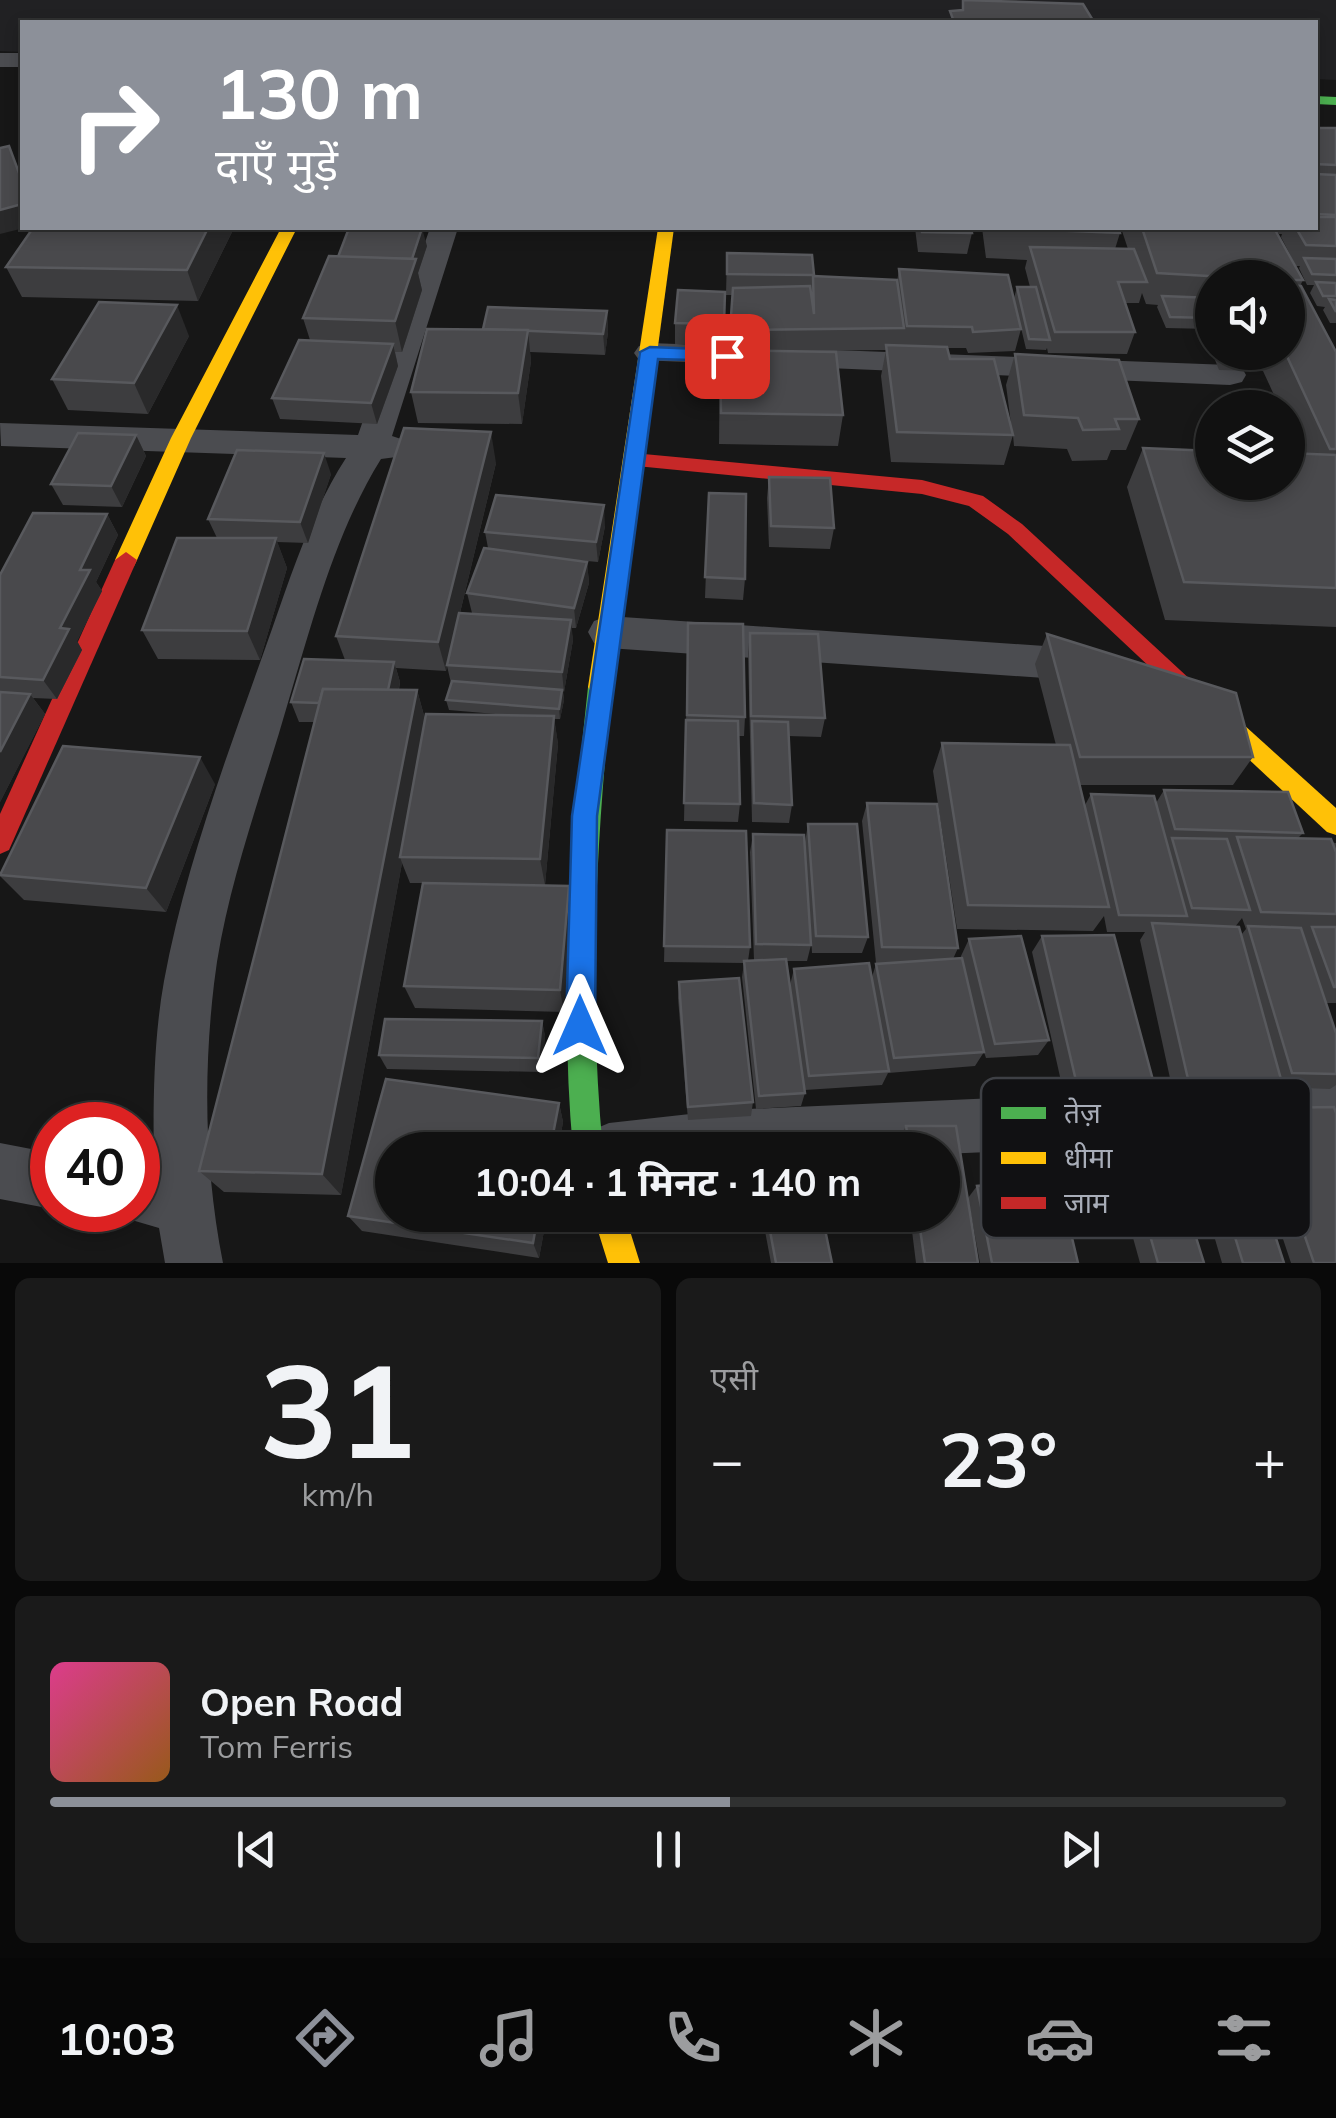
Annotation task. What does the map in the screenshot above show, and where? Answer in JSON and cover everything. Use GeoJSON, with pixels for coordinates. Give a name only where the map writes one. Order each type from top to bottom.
{"type":"FeatureCollection","features":[{"type":"Feature","properties":{"kind":"street"},"geometry":{"type":"LineString","coordinates":[[0,842],[181,438],[287,230]]}},
{"type":"Feature","properties":{"kind":"street"},"geometry":{"type":"LineString","coordinates":[[194,1263],[160,1200],[180,1114],[189,983],[213,879],[276,672],[319,550],[347,484],[372,446],[443,230]]}},
{"type":"Feature","properties":{"kind":"street"},"geometry":{"type":"LineString","coordinates":[[585,1132],[581,1103],[584,835],[608,632],[666,230]]}},
{"type":"Feature","properties":{"kind":"street"},"geometry":{"type":"LineString","coordinates":[[650,352],[1230,375]]}},
{"type":"Feature","properties":{"kind":"street"},"geometry":{"type":"LineString","coordinates":[[0,405],[0,435],[181,438],[428,450]]}},
{"type":"Feature","properties":{"kind":"street"},"geometry":{"type":"LineString","coordinates":[[632,460],[922,487],[976,501],[1015,529],[1336,824]]}},
{"type":"Feature","properties":{"kind":"street"},"geometry":{"type":"LineString","coordinates":[[608,632],[1172,671]]}},
{"type":"Feature","properties":{"kind":"street"},"geometry":{"type":"LineString","coordinates":[[1311,1111],[1336,1110]]}},
{"type":"Feature","properties":{"kind":"street"},"geometry":{"type":"LineString","coordinates":[[839,1132],[981,1126]]}},
{"type":"Feature","properties":{"kind":"street"},"geometry":{"type":"LineString","coordinates":[[0,1172],[30,1177]]}},
{"type":"Feature","properties":{"kind":"street"},"geometry":{"type":"LineString","coordinates":[[614,1232],[624,1263]]}},
{"type":"Feature","properties":{"kind":"shaded area"},"geometry":{"type":"Polygon","coordinates":[[[0,0],[1336,0],[1336,80],[1318,79],[1318,20],[20,20],[20,52],[0,51],[0,0]]]}},
{"type":"Feature","properties":{"kind":"building"},"geometry":{"type":"Polygon","coordinates":[[[963,0],[1083,4],[1093,20],[953,20],[950,11],[963,10],[963,0]]]}},
{"type":"Feature","properties":{"kind":"building"},"geometry":{"type":"Polygon","coordinates":[[[1318,128],[1336,128],[1336,165],[1318,164],[1318,128]]]}},
{"type":"Feature","properties":{"kind":"building"},"geometry":{"type":"Polygon","coordinates":[[[9,146],[20,176],[20,205],[0,210],[0,148],[9,146]]]}},
{"type":"Feature","properties":{"kind":"building"},"geometry":{"type":"Polygon","coordinates":[[[1318,174],[1336,175],[1336,215],[1318,214],[1318,174]]]}},
{"type":"Feature","properties":{"kind":"building"},"geometry":{"type":"Polygon","coordinates":[[[1318,217],[1336,217],[1336,246],[1306,245],[1297,230],[1318,230],[1318,217]]]}},
{"type":"Feature","properties":{"kind":"building"},"geometry":{"type":"Polygon","coordinates":[[[32,230],[207,230],[187,270],[6,267],[32,230]]]}},
{"type":"Feature","properties":{"kind":"building"},"geometry":{"type":"Polygon","coordinates":[[[348,230],[421,230],[412,259],[338,257],[348,230]]]}},
{"type":"Feature","properties":{"kind":"building"},"geometry":{"type":"Polygon","coordinates":[[[971,230],[972,233],[922,232],[971,230]]]}},
{"type":"Feature","properties":{"kind":"building"},"geometry":{"type":"Polygon","coordinates":[[[1044,230],[1119,230],[1120,233],[1044,230]]]}},
{"type":"Feature","properties":{"kind":"building"},"geometry":{"type":"Polygon","coordinates":[[[1143,230],[1275,230],[1292,260],[1195,260],[1195,275],[1157,273],[1143,230]]]}},
{"type":"Feature","properties":{"kind":"building"},"geometry":{"type":"Polygon","coordinates":[[[1030,247],[1134,249],[1147,282],[1118,282],[1135,332],[1055,332],[1030,247]]]}},
{"type":"Feature","properties":{"kind":"building"},"geometry":{"type":"Polygon","coordinates":[[[727,253],[812,255],[814,275],[727,274],[727,253]]]}},
{"type":"Feature","properties":{"kind":"building"},"geometry":{"type":"Polygon","coordinates":[[[329,256],[416,259],[395,321],[303,318],[329,256]]]}},
{"type":"Feature","properties":{"kind":"building"},"geometry":{"type":"Polygon","coordinates":[[[1336,259],[1336,275],[1312,274],[1305,260],[1336,259]]]}},
{"type":"Feature","properties":{"kind":"building"},"geometry":{"type":"Polygon","coordinates":[[[899,269],[1008,275],[1021,329],[973,332],[972,327],[907,326],[899,269]]]}},
{"type":"Feature","properties":{"kind":"building"},"geometry":{"type":"Polygon","coordinates":[[[813,276],[897,280],[904,328],[730,330],[733,288],[810,286],[814,314],[813,276]]]}},
{"type":"Feature","properties":{"kind":"building"},"geometry":{"type":"Polygon","coordinates":[[[1316,282],[1336,283],[1336,296],[1323,296],[1316,282]]]}},
{"type":"Feature","properties":{"kind":"building"},"geometry":{"type":"Polygon","coordinates":[[[1017,287],[1036,287],[1050,340],[1029,339],[1017,287]]]}},
{"type":"Feature","properties":{"kind":"building"},"geometry":{"type":"Polygon","coordinates":[[[678,290],[725,292],[724,324],[675,323],[678,290]]]}},
{"type":"Feature","properties":{"kind":"building"},"geometry":{"type":"Polygon","coordinates":[[[1305,294],[1336,352],[1336,449],[1330,449],[1293,370],[1305,370],[1305,294]]]}},
{"type":"Feature","properties":{"kind":"building"},"geometry":{"type":"Polygon","coordinates":[[[1162,296],[1195,297],[1195,318],[1170,317],[1162,296]]]}},
{"type":"Feature","properties":{"kind":"building"},"geometry":{"type":"Polygon","coordinates":[[[99,302],[177,305],[134,383],[52,379],[99,302]]]}},
{"type":"Feature","properties":{"kind":"building"},"geometry":{"type":"Polygon","coordinates":[[[488,307],[607,311],[603,334],[483,329],[488,307]]]}},
{"type":"Feature","properties":{"kind":"building"},"geometry":{"type":"Polygon","coordinates":[[[427,329],[528,330],[518,393],[411,392],[427,329]]]}},
{"type":"Feature","properties":{"kind":"building"},"geometry":{"type":"Polygon","coordinates":[[[299,340],[393,344],[371,403],[272,398],[299,340]]]}},
{"type":"Feature","properties":{"kind":"building"},"geometry":{"type":"Polygon","coordinates":[[[886,345],[947,347],[950,359],[994,359],[1013,435],[897,432],[886,345]]]}},
{"type":"Feature","properties":{"kind":"building"},"geometry":{"type":"Polygon","coordinates":[[[720,350],[836,352],[843,415],[721,413],[720,350]]]}},
{"type":"Feature","properties":{"kind":"building"},"geometry":{"type":"Polygon","coordinates":[[[1015,354],[1119,360],[1139,419],[1115,419],[1119,429],[1083,430],[1078,418],[1024,415],[1015,354]]]}},
{"type":"Feature","properties":{"kind":"building"},"geometry":{"type":"Polygon","coordinates":[[[404,428],[491,432],[438,642],[336,636],[404,428]]]}},
{"type":"Feature","properties":{"kind":"building"},"geometry":{"type":"Polygon","coordinates":[[[78,433],[136,435],[111,486],[51,484],[78,433]]]}},
{"type":"Feature","properties":{"kind":"building"},"geometry":{"type":"Polygon","coordinates":[[[1143,448],[1195,450],[1195,500],[1305,500],[1305,454],[1336,455],[1336,588],[1184,582],[1143,448]]]}},
{"type":"Feature","properties":{"kind":"building"},"geometry":{"type":"Polygon","coordinates":[[[237,450],[324,453],[300,522],[208,519],[237,450]]]}},
{"type":"Feature","properties":{"kind":"building"},"geometry":{"type":"Polygon","coordinates":[[[769,477],[830,478],[834,528],[771,526],[769,477]]]}},
{"type":"Feature","properties":{"kind":"building"},"geometry":{"type":"Polygon","coordinates":[[[709,493],[746,494],[745,579],[705,577],[709,493]]]}},
{"type":"Feature","properties":{"kind":"building"},"geometry":{"type":"Polygon","coordinates":[[[496,495],[604,505],[596,542],[485,532],[496,495]]]}},
{"type":"Feature","properties":{"kind":"building"},"geometry":{"type":"Polygon","coordinates":[[[33,513],[107,514],[80,570],[90,570],[60,628],[69,629],[43,680],[0,677],[0,575],[33,513]]]}},
{"type":"Feature","properties":{"kind":"building"},"geometry":{"type":"Polygon","coordinates":[[[177,538],[276,538],[247,631],[142,630],[177,538]]]}},
{"type":"Feature","properties":{"kind":"building"},"geometry":{"type":"Polygon","coordinates":[[[484,548],[587,562],[574,608],[467,593],[484,548]]]}},
{"type":"Feature","properties":{"kind":"building"},"geometry":{"type":"Polygon","coordinates":[[[459,613],[571,620],[562,672],[447,665],[459,613]]]}},
{"type":"Feature","properties":{"kind":"building"},"geometry":{"type":"Polygon","coordinates":[[[688,623],[743,624],[745,717],[687,715],[688,623]]]}},
{"type":"Feature","properties":{"kind":"building"},"geometry":{"type":"Polygon","coordinates":[[[750,633],[818,634],[825,718],[751,716],[750,633]]]}},
{"type":"Feature","properties":{"kind":"building"},"geometry":{"type":"Polygon","coordinates":[[[1047,634],[1236,693],[1253,757],[1080,757],[1047,634]]]}},
{"type":"Feature","properties":{"kind":"building"},"geometry":{"type":"Polygon","coordinates":[[[304,659],[394,662],[388,690],[323,689],[319,703],[291,702],[304,659]]]}},
{"type":"Feature","properties":{"kind":"building"},"geometry":{"type":"Polygon","coordinates":[[[452,681],[562,690],[559,709],[446,700],[452,681]]]}},
{"type":"Feature","properties":{"kind":"building"},"geometry":{"type":"Polygon","coordinates":[[[323,689],[417,690],[322,1174],[199,1171],[323,689]]]}},
{"type":"Feature","properties":{"kind":"building"},"geometry":{"type":"Polygon","coordinates":[[[0,692],[30,694],[0,752],[0,692]]]}},
{"type":"Feature","properties":{"kind":"building"},"geometry":{"type":"Polygon","coordinates":[[[426,714],[554,716],[540,859],[400,857],[426,714]]]}},
{"type":"Feature","properties":{"kind":"building"},"geometry":{"type":"Polygon","coordinates":[[[686,720],[738,721],[740,804],[684,803],[686,720]]]}},
{"type":"Feature","properties":{"kind":"building"},"geometry":{"type":"Polygon","coordinates":[[[752,721],[788,722],[792,805],[754,803],[752,721]]]}},
{"type":"Feature","properties":{"kind":"building"},"geometry":{"type":"Polygon","coordinates":[[[942,743],[1070,745],[1109,907],[968,905],[942,743]]]}},
{"type":"Feature","properties":{"kind":"building"},"geometry":{"type":"Polygon","coordinates":[[[63,746],[200,757],[146,888],[0,875],[63,746]]]}},
{"type":"Feature","properties":{"kind":"building"},"geometry":{"type":"Polygon","coordinates":[[[1164,790],[1288,792],[1303,833],[1175,829],[1164,790]]]}},
{"type":"Feature","properties":{"kind":"building"},"geometry":{"type":"Polygon","coordinates":[[[1091,794],[1154,796],[1187,916],[1119,915],[1091,794]]]}},
{"type":"Feature","properties":{"kind":"building"},"geometry":{"type":"Polygon","coordinates":[[[867,803],[937,804],[958,948],[882,947],[867,803]]]}},
{"type":"Feature","properties":{"kind":"building"},"geometry":{"type":"Polygon","coordinates":[[[808,824],[857,824],[868,937],[816,936],[808,824]]]}},
{"type":"Feature","properties":{"kind":"building"},"geometry":{"type":"Polygon","coordinates":[[[667,830],[746,831],[750,947],[664,946],[667,830]]]}},
{"type":"Feature","properties":{"kind":"building"},"geometry":{"type":"Polygon","coordinates":[[[753,834],[804,835],[811,945],[756,944],[753,834]]]}},
{"type":"Feature","properties":{"kind":"building"},"geometry":{"type":"Polygon","coordinates":[[[1237,837],[1331,839],[1336,852],[1336,914],[1261,912],[1237,837]]]}},
{"type":"Feature","properties":{"kind":"building"},"geometry":{"type":"Polygon","coordinates":[[[1172,838],[1227,839],[1250,910],[1192,908],[1172,838]]]}},
{"type":"Feature","properties":{"kind":"building"},"geometry":{"type":"Polygon","coordinates":[[[423,883],[569,886],[560,990],[404,986],[423,883]]]}},
{"type":"Feature","properties":{"kind":"building"},"geometry":{"type":"Polygon","coordinates":[[[1152,923],[1239,927],[1281,1078],[1188,1078],[1152,923]]]}},
{"type":"Feature","properties":{"kind":"building"},"geometry":{"type":"Polygon","coordinates":[[[1248,926],[1301,928],[1336,1033],[1336,1074],[1292,1073],[1248,926]]]}},
{"type":"Feature","properties":{"kind":"building"},"geometry":{"type":"Polygon","coordinates":[[[1312,927],[1336,927],[1336,987],[1334,987],[1312,927]]]}},
{"type":"Feature","properties":{"kind":"building"},"geometry":{"type":"Polygon","coordinates":[[[1114,935],[1152,1078],[1075,1078],[1042,936],[1114,935]]]}},
{"type":"Feature","properties":{"kind":"building"},"geometry":{"type":"Polygon","coordinates":[[[1021,936],[1049,1040],[995,1044],[969,939],[1021,936]]]}},
{"type":"Feature","properties":{"kind":"building"},"geometry":{"type":"Polygon","coordinates":[[[962,958],[984,1052],[894,1058],[876,964],[962,958]]]}},
{"type":"Feature","properties":{"kind":"building"},"geometry":{"type":"Polygon","coordinates":[[[786,959],[805,1093],[759,1096],[744,961],[786,959]]]}},
{"type":"Feature","properties":{"kind":"building"},"geometry":{"type":"Polygon","coordinates":[[[869,963],[889,1071],[809,1076],[794,969],[869,963]]]}},
{"type":"Feature","properties":{"kind":"building"},"geometry":{"type":"Polygon","coordinates":[[[739,978],[753,1102],[688,1107],[679,982],[739,978]]]}},
{"type":"Feature","properties":{"kind":"building"},"geometry":{"type":"Polygon","coordinates":[[[385,1019],[542,1021],[538,1058],[379,1055],[385,1019]]]}},
{"type":"Feature","properties":{"kind":"building"},"geometry":{"type":"Polygon","coordinates":[[[386,1079],[559,1103],[553,1132],[375,1132],[375,1220],[348,1216],[386,1079]]]}},
{"type":"Feature","properties":{"kind":"building"},"geometry":{"type":"Polygon","coordinates":[[[1311,1107],[1334,1107],[1336,1113],[1336,1263],[1314,1263],[1305,1238],[1311,1238],[1311,1107]]]}},
{"type":"Feature","properties":{"kind":"building"},"geometry":{"type":"Polygon","coordinates":[[[906,1126],[956,1126],[957,1132],[907,1132],[906,1126]]]}},
{"type":"Feature","properties":{"kind":"building"},"geometry":{"type":"Polygon","coordinates":[[[960,1151],[978,1263],[925,1263],[920,1232],[960,1232],[960,1151]]]}},
{"type":"Feature","properties":{"kind":"building"},"geometry":{"type":"Polygon","coordinates":[[[458,1232],[535,1232],[533,1243],[458,1232]]]}},
{"type":"Feature","properties":{"kind":"building"},"geometry":{"type":"Polygon","coordinates":[[[770,1232],[826,1232],[832,1263],[776,1263],[770,1232]]]}},
{"type":"Feature","properties":{"kind":"building"},"geometry":{"type":"Polygon","coordinates":[[[987,1238],[1072,1238],[1078,1263],[992,1263],[987,1238]]]}},
{"type":"Feature","properties":{"kind":"building"},"geometry":{"type":"Polygon","coordinates":[[[1151,1238],[1196,1238],[1204,1263],[1158,1263],[1151,1238]]]}},
{"type":"Feature","properties":{"kind":"building"},"geometry":{"type":"Polygon","coordinates":[[[1235,1238],[1276,1238],[1284,1263],[1243,1263],[1235,1238]]]}},
{"type":"Feature","properties":{"kind":"traffic: fast"},"geometry":{"type":"LineString","coordinates":[[1318,100],[1336,101]]}},
{"type":"Feature","properties":{"kind":"traffic: fast"},"geometry":{"type":"LineString","coordinates":[[586,1132],[579,977],[588,802],[600,687]]}},
{"type":"Feature","properties":{"kind":"traffic: slow"},"geometry":{"type":"LineString","coordinates":[[126,560],[181,438],[288,230]]}},
{"type":"Feature","properties":{"kind":"traffic: slow"},"geometry":{"type":"LineString","coordinates":[[600,687],[666,230]]}},
{"type":"Feature","properties":{"kind":"traffic: slow"},"geometry":{"type":"LineString","coordinates":[[1194,694],[1336,824]]}},
{"type":"Feature","properties":{"kind":"traffic: slow"},"geometry":{"type":"LineString","coordinates":[[614,1232],[624,1263]]}},
{"type":"Feature","properties":{"kind":"traffic: jam"},"geometry":{"type":"LineString","coordinates":[[633,460],[922,487],[976,501],[1015,529],[1194,694]]}},
{"type":"Feature","properties":{"kind":"traffic: jam"},"geometry":{"type":"LineString","coordinates":[[0,842],[126,560]]}},
{"type":"Feature","properties":{"kind":"route"},"geometry":{"type":"LineString","coordinates":[[580,1026],[584,816],[650,352],[727,356]]}}]}
